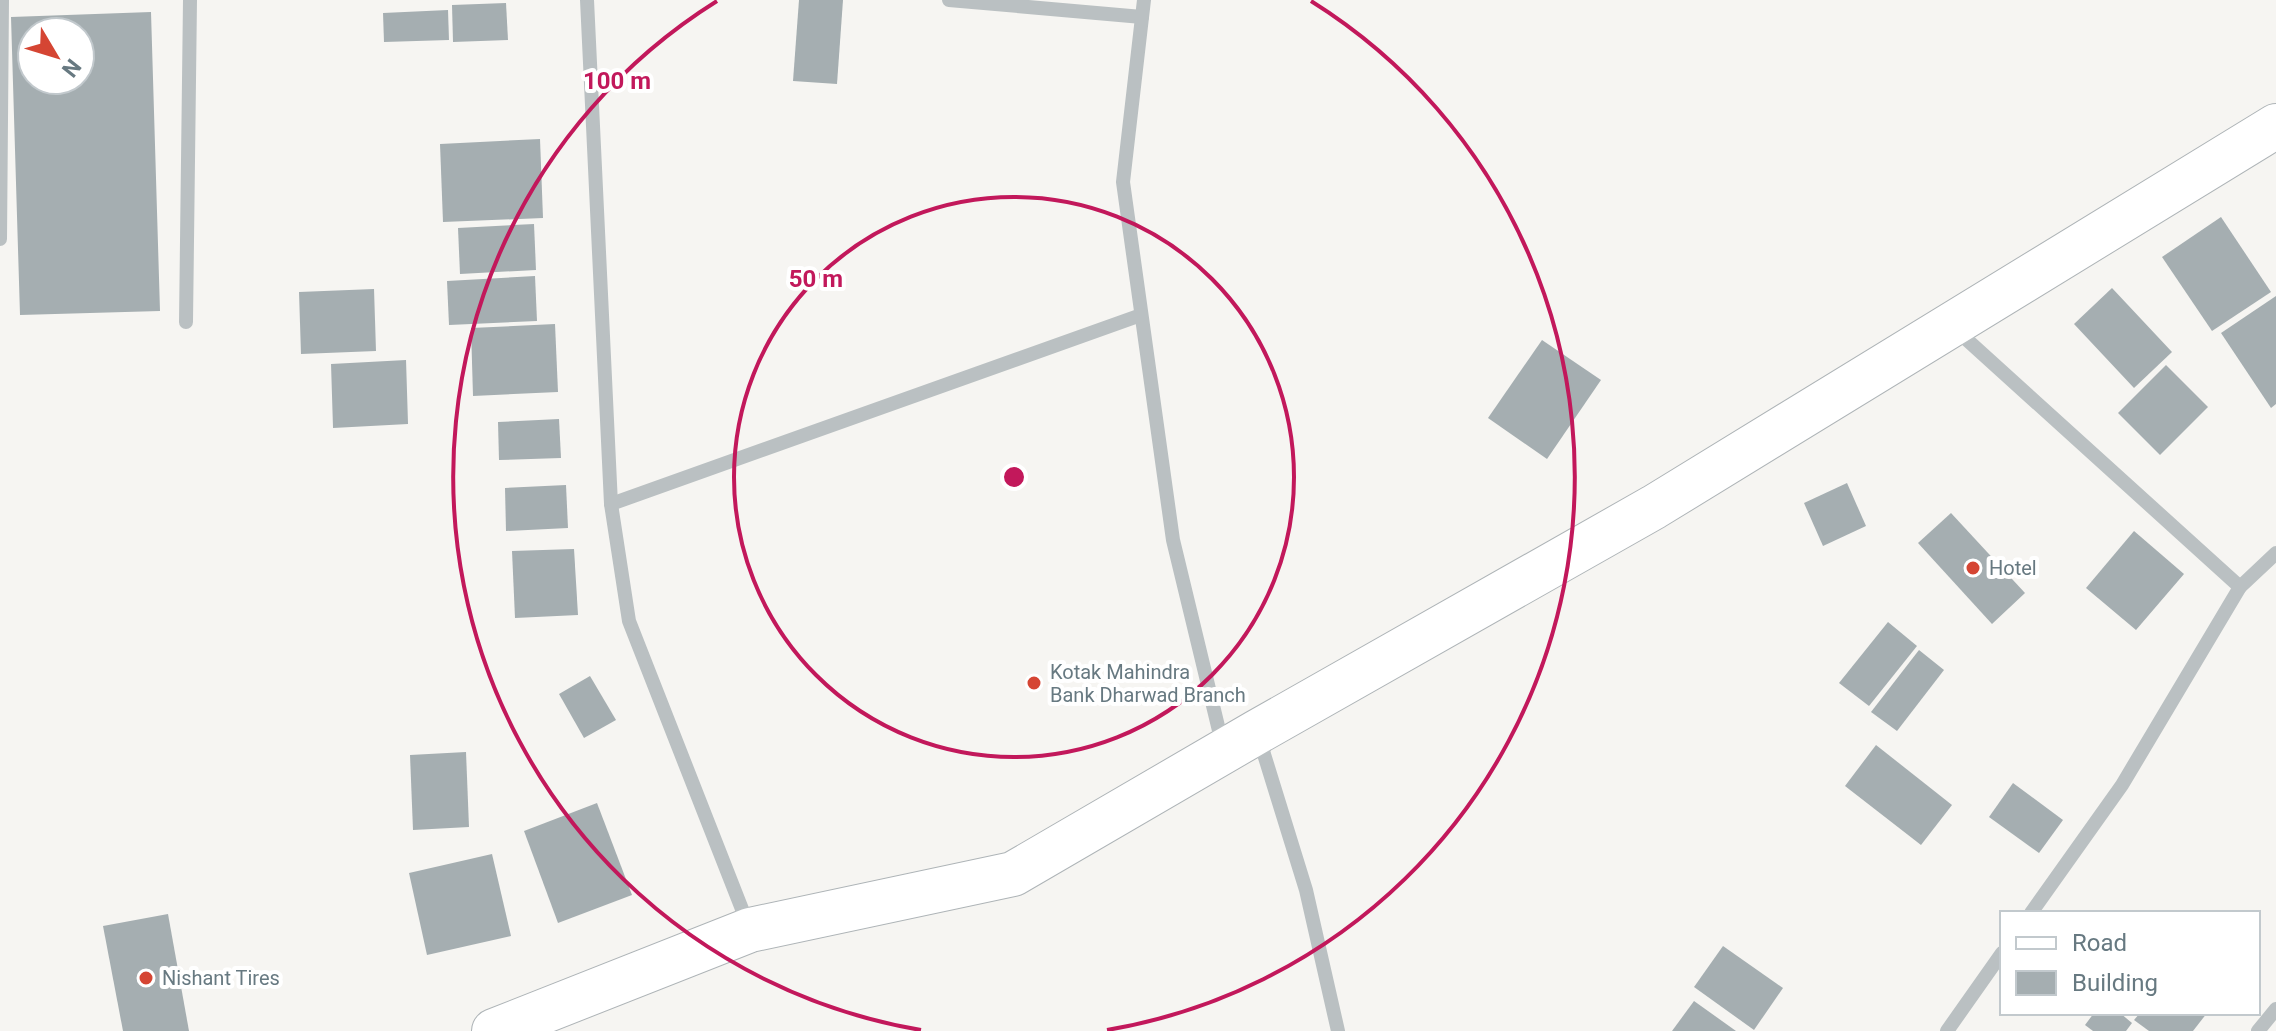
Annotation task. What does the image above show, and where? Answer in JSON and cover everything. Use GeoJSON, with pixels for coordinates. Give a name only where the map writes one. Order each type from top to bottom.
{"type":"FeatureCollection","features":[{"type":"Feature","properties":{"kind":"main road"},"geometry":{"type":"LineString","coordinates":[[494,1031],[750,930],[1013,874],[1240,741],[1654,507],[2276,126]]}},
{"type":"Feature","properties":{"kind":"street"},"geometry":{"type":"LineString","coordinates":[[0,239],[2,0]]}},
{"type":"Feature","properties":{"kind":"street"},"geometry":{"type":"LineString","coordinates":[[186,322],[190,0]]}},
{"type":"Feature","properties":{"kind":"street"},"geometry":{"type":"LineString","coordinates":[[587,0],[611,504],[629,621],[750,930]]}},
{"type":"Feature","properties":{"kind":"street"},"geometry":{"type":"LineString","coordinates":[[949,0],[1142,17]]}},
{"type":"Feature","properties":{"kind":"street"},"geometry":{"type":"LineString","coordinates":[[1144,0],[1123,182],[1173,540],[1240,741],[1306,890],[1338,1031]]}},
{"type":"Feature","properties":{"kind":"street"},"geometry":{"type":"LineString","coordinates":[[611,504],[1141,315]]}},
{"type":"Feature","properties":{"kind":"street"},"geometry":{"type":"LineString","coordinates":[[1951,325],[2240,587]]}},
{"type":"Feature","properties":{"kind":"street"},"geometry":{"type":"LineString","coordinates":[[2032,911],[2122,785],[2240,587],[2276,553]]}},
{"type":"Feature","properties":{"kind":"street"},"geometry":{"type":"LineString","coordinates":[[1947,1031],[2000,956]]}},
{"type":"Feature","properties":{"kind":"street"},"geometry":{"type":"LineString","coordinates":[[2258,1031],[2276,1009]]}},
{"type":"Feature","properties":{"kind":"building"},"geometry":{"type":"Polygon","coordinates":[[[799,0],[843,0],[837,84],[793,81],[799,0]]]}},
{"type":"Feature","properties":{"kind":"building"},"geometry":{"type":"Polygon","coordinates":[[[506,3],[508,40],[453,42],[452,5],[506,3]]]}},
{"type":"Feature","properties":{"kind":"building"},"geometry":{"type":"Polygon","coordinates":[[[448,10],[449,40],[384,42],[383,13],[448,10]]]}},
{"type":"Feature","properties":{"kind":"building"},"geometry":{"type":"Polygon","coordinates":[[[151,12],[160,311],[20,315],[11,17],[16,17],[16,96],[96,96],[96,16],[39,16],[151,12]]]}},
{"type":"Feature","properties":{"kind":"building"},"geometry":{"type":"Polygon","coordinates":[[[540,139],[543,218],[443,222],[440,144],[540,139]]]}},
{"type":"Feature","properties":{"kind":"building"},"geometry":{"type":"Polygon","coordinates":[[[2221,217],[2271,292],[2212,331],[2162,257],[2221,217]]]}},
{"type":"Feature","properties":{"kind":"building"},"geometry":{"type":"Polygon","coordinates":[[[534,224],[536,270],[460,274],[458,228],[534,224]]]}},
{"type":"Feature","properties":{"kind":"building"},"geometry":{"type":"Polygon","coordinates":[[[535,276],[537,321],[449,325],[447,281],[535,276]]]}},
{"type":"Feature","properties":{"kind":"building"},"geometry":{"type":"Polygon","coordinates":[[[2112,288],[2172,352],[2134,388],[2074,324],[2112,288]]]}},
{"type":"Feature","properties":{"kind":"building"},"geometry":{"type":"Polygon","coordinates":[[[374,289],[376,351],[301,354],[299,292],[374,289]]]}},
{"type":"Feature","properties":{"kind":"building"},"geometry":{"type":"Polygon","coordinates":[[[2276,296],[2276,404],[2271,408],[2221,333],[2276,296]]]}},
{"type":"Feature","properties":{"kind":"building"},"geometry":{"type":"Polygon","coordinates":[[[555,324],[558,392],[473,396],[471,328],[555,324]]]}},
{"type":"Feature","properties":{"kind":"building"},"geometry":{"type":"Polygon","coordinates":[[[1542,340],[1601,380],[1547,459],[1488,418],[1542,340]]]}},
{"type":"Feature","properties":{"kind":"building"},"geometry":{"type":"Polygon","coordinates":[[[406,360],[408,424],[333,428],[331,364],[406,360]]]}},
{"type":"Feature","properties":{"kind":"building"},"geometry":{"type":"Polygon","coordinates":[[[2166,365],[2208,407],[2160,455],[2118,413],[2166,365]]]}},
{"type":"Feature","properties":{"kind":"building"},"geometry":{"type":"Polygon","coordinates":[[[559,419],[561,458],[499,460],[498,422],[559,419]]]}},
{"type":"Feature","properties":{"kind":"building"},"geometry":{"type":"Polygon","coordinates":[[[1847,483],[1866,526],[1823,546],[1804,503],[1847,483]]]}},
{"type":"Feature","properties":{"kind":"building"},"geometry":{"type":"Polygon","coordinates":[[[566,485],[568,528],[506,531],[505,488],[566,485]]]}},
{"type":"Feature","properties":{"kind":"building"},"geometry":{"type":"Polygon","coordinates":[[[1951,513],[2025,593],[1992,624],[1918,543],[1951,513]]]}},
{"type":"Feature","properties":{"kind":"building"},"geometry":{"type":"Polygon","coordinates":[[[2134,531],[2184,574],[2136,630],[2086,588],[2134,531]]]}},
{"type":"Feature","properties":{"kind":"building"},"geometry":{"type":"Polygon","coordinates":[[[574,549],[578,615],[515,618],[512,551],[574,549]]]}},
{"type":"Feature","properties":{"kind":"building"},"geometry":{"type":"Polygon","coordinates":[[[1888,622],[1917,646],[1869,706],[1839,683],[1888,622]]]}},
{"type":"Feature","properties":{"kind":"building"},"geometry":{"type":"Polygon","coordinates":[[[1919,650],[1944,670],[1897,731],[1871,712],[1919,650]]]}},
{"type":"Feature","properties":{"kind":"building"},"geometry":{"type":"Polygon","coordinates":[[[590,676],[616,720],[584,738],[559,694],[590,676]]]}},
{"type":"Feature","properties":{"kind":"building"},"geometry":{"type":"Polygon","coordinates":[[[1876,745],[1952,805],[1921,845],[1845,786],[1876,745]]]}},
{"type":"Feature","properties":{"kind":"building"},"geometry":{"type":"Polygon","coordinates":[[[466,752],[469,827],[413,830],[410,755],[466,752]]]}},
{"type":"Feature","properties":{"kind":"building"},"geometry":{"type":"Polygon","coordinates":[[[2013,783],[2063,820],[2039,853],[1989,817],[2013,783]]]}},
{"type":"Feature","properties":{"kind":"building"},"geometry":{"type":"Polygon","coordinates":[[[597,803],[632,895],[558,923],[524,831],[597,803]]]}},
{"type":"Feature","properties":{"kind":"building"},"geometry":{"type":"Polygon","coordinates":[[[492,854],[511,936],[427,955],[409,873],[492,854]]]}},
{"type":"Feature","properties":{"kind":"building","name":"Nishant Tires"},"geometry":{"type":"Polygon","coordinates":[[[168,914],[189,1031],[123,1031],[103,926],[168,914]]]}},
{"type":"Feature","properties":{"kind":"building"},"geometry":{"type":"Polygon","coordinates":[[[1723,946],[1783,988],[1754,1030],[1694,987],[1723,946]]]}},
{"type":"Feature","properties":{"kind":"building"},"geometry":{"type":"Polygon","coordinates":[[[1694,1001],[1736,1031],[1672,1031],[1694,1001]]]}},
{"type":"Feature","properties":{"kind":"building"},"geometry":{"type":"Polygon","coordinates":[[[2092,1015],[2122,1015],[2132,1023],[2126,1031],[2093,1031],[2085,1025],[2092,1015]]]}},
{"type":"Feature","properties":{"kind":"building"},"geometry":{"type":"Polygon","coordinates":[[[2138,1015],[2205,1015],[2193,1031],[2149,1031],[2134,1020],[2138,1015]]]}},
{"type":"Feature","properties":{"kind":"place","name":"Hotel"},"geometry":{"type":"Point","coordinates":[1973,568]}},
{"type":"Feature","properties":{"kind":"place","name":"Kotak Mahindra Bank Dharwad Branch"},"geometry":{"type":"Point","coordinates":[1034,683]}},
{"type":"Feature","properties":{"kind":"place","name":"Nishant Tires"},"geometry":{"type":"Point","coordinates":[146,978]}}]}
